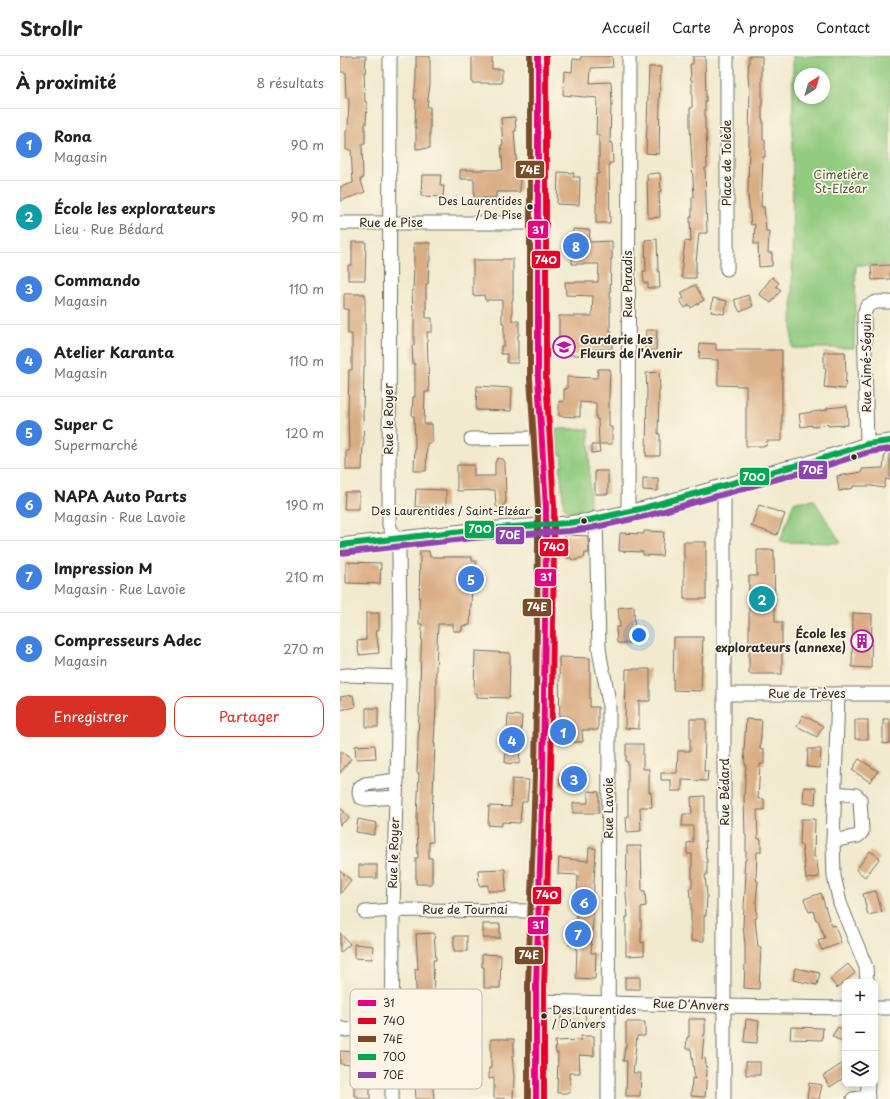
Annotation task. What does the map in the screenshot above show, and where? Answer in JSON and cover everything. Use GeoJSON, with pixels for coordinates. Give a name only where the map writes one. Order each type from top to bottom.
{"type":"FeatureCollection","features":[{"type":"Feature","properties":{"kind":"main road"},"geometry":{"type":"LineString","coordinates":[[536,1099],[536,1001],[543,775],[546,524],[538,378],[538,56]]}},
{"type":"Feature","properties":{"kind":"street","name":"Rue le Royer"},"geometry":{"type":"LineString","coordinates":[[390,56],[389,525],[399,551],[399,677],[393,910],[393,989]]}},
{"type":"Feature","properties":{"kind":"street","name":"Rue Paradis"},"geometry":{"type":"LineString","coordinates":[[628,56],[628,512]]}},
{"type":"Feature","properties":{"kind":"street","name":"Place de Tolède"},"geometry":{"type":"LineString","coordinates":[[727,56],[727,269]]}},
{"type":"Feature","properties":{"kind":"street","name":"Rue de Pise"},"geometry":{"type":"LineString","coordinates":[[340,223],[538,223]]}},
{"type":"Feature","properties":{"kind":"street","name":"Rue Aimé-Séguin"},"geometry":{"type":"LineString","coordinates":[[868,444],[864,314],[867,306],[876,302],[890,302]]}},
{"type":"Feature","properties":{"kind":"street"},"geometry":{"type":"LineString","coordinates":[[471,439],[541,438]]}},
{"type":"Feature","properties":{"kind":"street"},"geometry":{"type":"LineString","coordinates":[[340,545],[472,530],[568,523],[628,512],[808,463],[868,444],[890,441]]}},
{"type":"Feature","properties":{"kind":"street","name":"Rue Bédard"},"geometry":{"type":"LineString","coordinates":[[722,486],[724,500],[725,694],[724,1099]]}},
{"type":"Feature","properties":{"kind":"street","name":"Rue Lavoie"},"geometry":{"type":"LineString","coordinates":[[596,518],[599,648],[609,707],[608,1099]]}},
{"type":"Feature","properties":{"kind":"street"},"geometry":{"type":"LineString","coordinates":[[340,676],[399,677]]}},
{"type":"Feature","properties":{"kind":"street","name":"Rue de Trèves"},"geometry":{"type":"LineString","coordinates":[[725,694],[890,694]]}},
{"type":"Feature","properties":{"kind":"street"},"geometry":{"type":"LineString","coordinates":[[838,694],[834,793],[834,876],[840,903],[866,967],[868,979]]}},
{"type":"Feature","properties":{"kind":"street"},"geometry":{"type":"LineString","coordinates":[[396,797],[366,799],[360,797],[359,793],[360,787],[365,784],[397,780]]}},
{"type":"Feature","properties":{"kind":"street"},"geometry":{"type":"LineString","coordinates":[[833,841],[858,836],[862,832],[860,799],[856,795],[834,793]]}},
{"type":"Feature","properties":{"kind":"street"},"geometry":{"type":"LineString","coordinates":[[365,912],[393,910]]}},
{"type":"Feature","properties":{"kind":"street","name":"Rue de Tournai"},"geometry":{"type":"LineString","coordinates":[[393,910],[538,911]]}},
{"type":"Feature","properties":{"kind":"street","name":"Rue D'Anvers"},"geometry":{"type":"LineString","coordinates":[[536,1001],[842,1008]]}},
{"type":"Feature","properties":{"kind":"street"},"geometry":{"type":"LineString","coordinates":[[878,1008],[890,1008]]}},
{"type":"Feature","properties":{"kind":"street"},"geometry":{"type":"LineString","coordinates":[[340,1028],[350,1030]]}},
{"type":"Feature","properties":{"kind":"street","name":"Rue le Royer"},"geometry":{"type":"LineString","coordinates":[[392,1089],[392,1099]]}},
{"type":"Feature","properties":{"kind":"street"},"geometry":{"type":"LineString","coordinates":[[853,1099],[868,1093]]}},
{"type":"Feature","properties":{"kind":"green space","name":"Cimetière St-Elzéar"},"geometry":{"type":"Polygon","coordinates":[[[793,56],[890,56],[890,266],[856,265],[854,348],[792,348],[793,56]]]}},
{"type":"Feature","properties":{"kind":"green space"},"geometry":{"type":"Polygon","coordinates":[[[555,429],[589,429],[590,510],[581,508],[580,511],[570,512],[564,507],[560,466],[563,466],[562,455],[558,455],[555,429]]]}},
{"type":"Feature","properties":{"kind":"green space"},"geometry":{"type":"Polygon","coordinates":[[[814,500],[841,543],[780,542],[794,502],[814,500]]]}},
{"type":"Feature","properties":{"kind":"building"},"geometry":{"type":"Polygon","coordinates":[[[340,56],[366,56],[365,73],[364,72],[365,102],[367,102],[365,144],[362,144],[363,179],[360,179],[365,192],[340,201],[340,187],[353,183],[351,150],[346,150],[349,98],[346,98],[345,72],[340,72],[340,56]]]}},
{"type":"Feature","properties":{"kind":"building"},"geometry":{"type":"Polygon","coordinates":[[[416,56],[430,56],[430,84],[427,107],[430,107],[430,148],[416,149],[416,99],[414,99],[416,56]]]}},
{"type":"Feature","properties":{"kind":"building"},"geometry":{"type":"Polygon","coordinates":[[[472,56],[492,56],[492,69],[502,69],[502,83],[472,83],[472,56]]]}},
{"type":"Feature","properties":{"kind":"building"},"geometry":{"type":"Polygon","coordinates":[[[581,56],[612,56],[613,67],[591,68],[590,83],[611,82],[612,106],[610,143],[612,143],[613,163],[609,163],[610,223],[596,223],[596,174],[599,174],[599,135],[596,135],[597,98],[563,95],[564,71],[572,72],[573,59],[581,60],[581,56]]]}},
{"type":"Feature","properties":{"kind":"building"},"geometry":{"type":"Polygon","coordinates":[[[693,56],[705,56],[705,129],[707,168],[705,168],[707,233],[699,233],[696,278],[682,278],[685,241],[691,242],[690,217],[692,217],[692,197],[694,197],[690,128],[692,80],[690,64],[693,64],[693,56]]]}},
{"type":"Feature","properties":{"kind":"building"},"geometry":{"type":"Polygon","coordinates":[[[749,56],[762,56],[762,119],[763,140],[765,140],[765,157],[763,157],[761,207],[764,207],[766,231],[769,231],[768,253],[772,253],[772,266],[759,267],[758,244],[754,244],[755,224],[751,225],[748,196],[750,87],[748,76],[749,56]]]}},
{"type":"Feature","properties":{"kind":"building"},"geometry":{"type":"Polygon","coordinates":[[[649,67],[661,67],[659,154],[646,153],[649,67]]]}},
{"type":"Feature","properties":{"kind":"building"},"geometry":{"type":"Polygon","coordinates":[[[515,117],[516,131],[514,131],[517,170],[520,170],[520,192],[496,192],[496,198],[474,198],[474,179],[460,179],[460,170],[503,170],[501,118],[515,117]]]}},
{"type":"Feature","properties":{"kind":"building"},"geometry":{"type":"Polygon","coordinates":[[[558,172],[574,173],[573,177],[580,177],[579,205],[557,204],[558,172]]]}},
{"type":"Feature","properties":{"kind":"building"},"geometry":{"type":"Polygon","coordinates":[[[660,173],[660,217],[648,218],[647,174],[660,173]]]}},
{"type":"Feature","properties":{"kind":"building"},"geometry":{"type":"Polygon","coordinates":[[[422,175],[441,175],[440,186],[444,186],[443,197],[421,196],[422,175]]]}},
{"type":"Feature","properties":{"kind":"building"},"geometry":{"type":"Polygon","coordinates":[[[573,229],[590,230],[589,242],[612,241],[610,331],[612,331],[612,349],[587,349],[587,355],[559,355],[559,316],[592,316],[593,296],[566,295],[565,282],[598,282],[599,264],[572,264],[573,229]]]}},
{"type":"Feature","properties":{"kind":"building"},"geometry":{"type":"Polygon","coordinates":[[[657,239],[660,288],[648,288],[648,283],[644,283],[643,271],[646,271],[645,240],[657,239]]]}},
{"type":"Feature","properties":{"kind":"building"},"geometry":{"type":"Polygon","coordinates":[[[352,242],[366,242],[365,280],[348,280],[348,265],[352,265],[352,242]]]}},
{"type":"Feature","properties":{"kind":"building"},"geometry":{"type":"Polygon","coordinates":[[[414,243],[430,243],[428,284],[426,284],[426,318],[432,318],[432,332],[427,332],[429,392],[425,392],[424,424],[432,424],[432,443],[427,443],[426,471],[414,471],[415,443],[414,416],[412,416],[413,397],[415,397],[415,364],[413,364],[412,345],[414,345],[414,312],[412,291],[414,243]]]}},
{"type":"Feature","properties":{"kind":"building"},"geometry":{"type":"Polygon","coordinates":[[[513,259],[512,321],[519,321],[518,363],[507,363],[507,354],[501,354],[501,346],[504,346],[502,300],[485,300],[484,295],[473,296],[473,260],[513,259]]]}},
{"type":"Feature","properties":{"kind":"building"},"geometry":{"type":"Polygon","coordinates":[[[890,265],[890,279],[872,280],[871,266],[890,265]]]}},
{"type":"Feature","properties":{"kind":"building"},"geometry":{"type":"Polygon","coordinates":[[[772,277],[779,283],[776,286],[781,290],[771,303],[759,294],[772,277]]]}},
{"type":"Feature","properties":{"kind":"building"},"geometry":{"type":"Polygon","coordinates":[[[695,285],[704,300],[691,308],[690,305],[685,308],[680,300],[684,298],[681,293],[695,285]]]}},
{"type":"Feature","properties":{"kind":"building"},"geometry":{"type":"Polygon","coordinates":[[[344,294],[365,294],[364,444],[362,470],[346,470],[346,451],[349,451],[349,370],[352,370],[352,334],[348,334],[348,309],[344,309],[344,294]]]}},
{"type":"Feature","properties":{"kind":"building"},"geometry":{"type":"Polygon","coordinates":[[[748,295],[753,306],[740,312],[734,300],[748,295]]]}},
{"type":"Feature","properties":{"kind":"building"},"geometry":{"type":"Polygon","coordinates":[[[713,298],[727,301],[724,314],[711,312],[713,298]]]}},
{"type":"Feature","properties":{"kind":"building"},"geometry":{"type":"Polygon","coordinates":[[[646,330],[657,330],[656,350],[645,350],[646,330]]]}},
{"type":"Feature","properties":{"kind":"building"},"geometry":{"type":"Polygon","coordinates":[[[700,343],[716,344],[716,350],[782,350],[782,441],[767,441],[766,446],[746,446],[746,386],[718,385],[718,360],[699,359],[700,343]]]}},
{"type":"Feature","properties":{"kind":"building"},"geometry":{"type":"Polygon","coordinates":[[[824,352],[845,352],[845,389],[824,387],[826,368],[824,368],[824,352]]]}},
{"type":"Feature","properties":{"kind":"building"},"geometry":{"type":"Polygon","coordinates":[[[598,369],[610,369],[609,427],[612,427],[612,444],[599,444],[596,403],[580,402],[580,417],[559,416],[559,401],[564,402],[564,389],[567,389],[567,377],[597,378],[598,369]]]}},
{"type":"Feature","properties":{"kind":"building"},"geometry":{"type":"Polygon","coordinates":[[[659,372],[660,390],[658,434],[660,434],[660,456],[646,456],[646,373],[659,372]]]}},
{"type":"Feature","properties":{"kind":"building"},"geometry":{"type":"Polygon","coordinates":[[[477,386],[512,388],[511,411],[476,410],[477,386]]]}},
{"type":"Feature","properties":{"kind":"building"},"geometry":{"type":"Polygon","coordinates":[[[847,406],[848,425],[828,426],[828,424],[812,427],[812,425],[801,427],[799,414],[827,410],[827,408],[847,406]]]}},
{"type":"Feature","properties":{"kind":"building"},"geometry":{"type":"Polygon","coordinates":[[[592,445],[599,445],[600,452],[592,453],[592,445]]]}},
{"type":"Feature","properties":{"kind":"building"},"geometry":{"type":"Polygon","coordinates":[[[885,452],[890,453],[890,480],[886,479],[884,488],[853,486],[853,488],[839,491],[837,476],[862,472],[862,469],[883,468],[885,452]]]}},
{"type":"Feature","properties":{"kind":"building"},"geometry":{"type":"Polygon","coordinates":[[[498,458],[503,459],[505,462],[506,501],[503,507],[499,508],[496,506],[495,490],[457,491],[457,465],[474,465],[474,476],[495,476],[495,463],[498,458]]]}},
{"type":"Feature","properties":{"kind":"building"},"geometry":{"type":"Polygon","coordinates":[[[595,471],[608,471],[608,494],[595,494],[595,471]]]}},
{"type":"Feature","properties":{"kind":"building"},"geometry":{"type":"Polygon","coordinates":[[[643,478],[658,478],[658,491],[643,490],[643,478]]]}},
{"type":"Feature","properties":{"kind":"building"},"geometry":{"type":"Polygon","coordinates":[[[416,489],[446,490],[446,508],[415,507],[416,489]]]}},
{"type":"Feature","properties":{"kind":"building"},"geometry":{"type":"Polygon","coordinates":[[[345,492],[359,492],[359,509],[344,509],[345,492]]]}},
{"type":"Feature","properties":{"kind":"building"},"geometry":{"type":"Polygon","coordinates":[[[759,505],[785,514],[777,535],[751,526],[759,505]]]}},
{"type":"Feature","properties":{"kind":"building"},"geometry":{"type":"Polygon","coordinates":[[[644,531],[664,532],[662,556],[643,555],[643,552],[619,551],[620,533],[644,534],[644,531]]]}},
{"type":"Feature","properties":{"kind":"building"},"geometry":{"type":"Polygon","coordinates":[[[565,535],[588,536],[589,553],[585,553],[584,558],[579,558],[577,560],[566,558],[565,535]]]}},
{"type":"Feature","properties":{"kind":"building"},"geometry":{"type":"Polygon","coordinates":[[[684,542],[706,542],[706,599],[684,599],[684,542]]]}},
{"type":"Feature","properties":{"kind":"building"},"geometry":{"type":"Polygon","coordinates":[[[757,550],[774,550],[775,622],[782,622],[782,674],[749,674],[749,576],[757,576],[757,550]]]}},
{"type":"Feature","properties":{"kind":"building"},"geometry":{"type":"Polygon","coordinates":[[[420,551],[429,551],[430,557],[472,557],[472,561],[476,561],[477,588],[472,587],[470,625],[462,626],[462,631],[453,631],[453,624],[438,624],[432,818],[433,842],[429,842],[429,858],[432,858],[432,884],[416,884],[416,858],[418,858],[417,817],[419,773],[417,773],[422,624],[419,624],[420,551]]]}},
{"type":"Feature","properties":{"kind":"building"},"geometry":{"type":"Polygon","coordinates":[[[346,562],[381,563],[380,584],[346,583],[346,562]]]}},
{"type":"Feature","properties":{"kind":"building"},"geometry":{"type":"Polygon","coordinates":[[[634,606],[635,643],[617,643],[616,627],[620,627],[618,608],[634,606]]]}},
{"type":"Feature","properties":{"kind":"building"},"geometry":{"type":"Polygon","coordinates":[[[366,613],[379,613],[379,630],[376,630],[379,653],[359,655],[357,641],[366,640],[366,613]]]}},
{"type":"Feature","properties":{"kind":"building","name":"École les explorateurs (annexe)"},"geometry":{"type":"Polygon","coordinates":[[[853,613],[872,614],[871,668],[852,667],[853,613]]]}},
{"type":"Feature","properties":{"kind":"building"},"geometry":{"type":"Polygon","coordinates":[[[674,637],[703,637],[701,691],[673,690],[674,637]]]}},
{"type":"Feature","properties":{"kind":"building"},"geometry":{"type":"Polygon","coordinates":[[[475,651],[510,653],[509,698],[477,697],[477,694],[474,693],[475,651]]]}},
{"type":"Feature","properties":{"kind":"building"},"geometry":{"type":"Polygon","coordinates":[[[559,657],[590,658],[590,707],[598,707],[598,730],[582,730],[583,742],[560,742],[559,657]]]}},
{"type":"Feature","properties":{"kind":"building"},"geometry":{"type":"Polygon","coordinates":[[[626,669],[650,669],[650,701],[639,701],[639,729],[625,728],[626,669]]]}},
{"type":"Feature","properties":{"kind":"building"},"geometry":{"type":"Polygon","coordinates":[[[353,695],[355,707],[340,710],[340,697],[353,695]]]}},
{"type":"Feature","properties":{"kind":"building"},"geometry":{"type":"Polygon","coordinates":[[[366,708],[378,708],[378,727],[366,727],[366,708]]]}},
{"type":"Feature","properties":{"kind":"building"},"geometry":{"type":"Polygon","coordinates":[[[508,715],[522,716],[519,764],[505,763],[508,715]]]}},
{"type":"Feature","properties":{"kind":"building"},"geometry":{"type":"Polygon","coordinates":[[[803,715],[823,726],[817,737],[797,726],[803,715]]]}},
{"type":"Feature","properties":{"kind":"building"},"geometry":{"type":"Polygon","coordinates":[[[690,719],[706,719],[704,771],[708,771],[707,781],[682,780],[682,791],[671,791],[671,780],[661,780],[661,773],[677,773],[678,751],[690,751],[690,719]]]}},
{"type":"Feature","properties":{"kind":"building"},"geometry":{"type":"Polygon","coordinates":[[[746,719],[762,720],[760,749],[764,749],[764,764],[760,764],[758,799],[764,799],[764,810],[757,810],[758,839],[761,839],[761,852],[757,852],[757,918],[755,918],[758,947],[761,947],[759,989],[744,988],[745,945],[743,925],[746,873],[744,873],[746,860],[746,835],[744,799],[746,764],[744,751],[746,719]]]}},
{"type":"Feature","properties":{"kind":"building"},"geometry":{"type":"Polygon","coordinates":[[[883,719],[890,719],[890,743],[883,744],[883,719]]]}},
{"type":"Feature","properties":{"kind":"building"},"geometry":{"type":"Polygon","coordinates":[[[855,720],[868,720],[868,739],[855,739],[855,720]]]}},
{"type":"Feature","properties":{"kind":"building"},"geometry":{"type":"Polygon","coordinates":[[[626,744],[643,744],[643,769],[649,769],[649,792],[651,792],[652,807],[640,807],[641,831],[627,832],[626,817],[628,817],[628,762],[626,762],[626,744]]]}},
{"type":"Feature","properties":{"kind":"building"},"geometry":{"type":"Polygon","coordinates":[[[375,745],[376,758],[356,759],[355,746],[375,745]]]}},
{"type":"Feature","properties":{"kind":"building"},"geometry":{"type":"Polygon","coordinates":[[[808,749],[821,749],[820,768],[807,767],[808,749]]]}},
{"type":"Feature","properties":{"kind":"building"},"geometry":{"type":"Polygon","coordinates":[[[340,751],[351,759],[340,773],[340,751]]]}},
{"type":"Feature","properties":{"kind":"building"},"geometry":{"type":"Polygon","coordinates":[[[859,759],[878,771],[870,782],[852,770],[859,759]]]}},
{"type":"Feature","properties":{"kind":"building"},"geometry":{"type":"Polygon","coordinates":[[[560,773],[583,774],[583,787],[560,785],[560,773]]]}},
{"type":"Feature","properties":{"kind":"building"},"geometry":{"type":"Polygon","coordinates":[[[512,779],[529,780],[527,802],[522,802],[520,823],[502,822],[502,826],[488,825],[489,806],[511,807],[512,779]]]}},
{"type":"Feature","properties":{"kind":"building"},"geometry":{"type":"Polygon","coordinates":[[[804,787],[816,788],[815,804],[803,803],[804,787]]]}},
{"type":"Feature","properties":{"kind":"building"},"geometry":{"type":"Polygon","coordinates":[[[588,791],[599,792],[599,813],[573,813],[573,803],[588,803],[588,791]]]}},
{"type":"Feature","properties":{"kind":"building"},"geometry":{"type":"Polygon","coordinates":[[[705,796],[707,875],[705,875],[707,896],[706,916],[704,916],[704,941],[691,941],[691,897],[689,888],[692,888],[692,854],[687,854],[687,843],[693,842],[693,826],[682,826],[683,814],[692,814],[691,797],[705,796]]]}},
{"type":"Feature","properties":{"kind":"building"},"geometry":{"type":"Polygon","coordinates":[[[340,807],[349,818],[340,825],[340,807]]]}},
{"type":"Feature","properties":{"kind":"building"},"geometry":{"type":"Polygon","coordinates":[[[358,819],[377,823],[374,835],[356,832],[358,819]]]}},
{"type":"Feature","properties":{"kind":"building"},"geometry":{"type":"Polygon","coordinates":[[[801,819],[815,819],[814,857],[816,856],[819,877],[806,879],[802,845],[800,845],[801,819]]]}},
{"type":"Feature","properties":{"kind":"building"},"geometry":{"type":"Polygon","coordinates":[[[627,846],[641,846],[642,891],[645,891],[646,906],[641,907],[641,943],[644,942],[644,955],[626,956],[626,917],[628,917],[626,893],[627,846]]]}},
{"type":"Feature","properties":{"kind":"building"},"geometry":{"type":"Polygon","coordinates":[[[589,848],[596,848],[591,953],[596,953],[595,979],[576,978],[577,945],[569,945],[570,923],[576,924],[578,875],[558,874],[559,858],[588,861],[589,848]]]}},
{"type":"Feature","properties":{"kind":"building"},"geometry":{"type":"Polygon","coordinates":[[[870,851],[880,858],[865,877],[856,870],[870,851]]]}},
{"type":"Feature","properties":{"kind":"building"},"geometry":{"type":"Polygon","coordinates":[[[359,865],[377,865],[377,878],[359,878],[359,865]]]}},
{"type":"Feature","properties":{"kind":"building"},"geometry":{"type":"Polygon","coordinates":[[[505,869],[506,891],[488,891],[488,885],[479,886],[478,870],[505,869]]]}},
{"type":"Feature","properties":{"kind":"building"},"geometry":{"type":"Polygon","coordinates":[[[340,871],[351,880],[340,894],[340,871]]]}},
{"type":"Feature","properties":{"kind":"building"},"geometry":{"type":"Polygon","coordinates":[[[876,891],[882,912],[868,915],[863,894],[876,891]]]}},
{"type":"Feature","properties":{"kind":"building"},"geometry":{"type":"Polygon","coordinates":[[[821,893],[831,926],[835,925],[841,943],[822,950],[818,941],[825,938],[818,920],[816,920],[813,911],[809,912],[804,899],[821,893]]]}},
{"type":"Feature","properties":{"kind":"building"},"geometry":{"type":"Polygon","coordinates":[[[483,924],[500,924],[500,938],[483,938],[483,924]]]}},
{"type":"Feature","properties":{"kind":"building"},"geometry":{"type":"Polygon","coordinates":[[[340,933],[350,944],[340,953],[340,933]]]}},
{"type":"Feature","properties":{"kind":"building"},"geometry":{"type":"Polygon","coordinates":[[[434,933],[436,960],[433,960],[434,989],[416,989],[415,969],[418,969],[416,934],[434,933]]]}},
{"type":"Feature","properties":{"kind":"building"},"geometry":{"type":"Polygon","coordinates":[[[454,936],[467,936],[467,951],[454,951],[454,936]]]}},
{"type":"Feature","properties":{"kind":"building"},"geometry":{"type":"Polygon","coordinates":[[[354,944],[373,946],[372,959],[354,958],[354,944]]]}},
{"type":"Feature","properties":{"kind":"building"},"geometry":{"type":"Polygon","coordinates":[[[482,954],[501,955],[500,988],[484,988],[484,967],[482,967],[482,954]]]}},
{"type":"Feature","properties":{"kind":"building"},"geometry":{"type":"Polygon","coordinates":[[[848,964],[855,973],[848,979],[842,979],[842,984],[837,988],[830,979],[848,964]]]}},
{"type":"Feature","properties":{"kind":"building"},"geometry":{"type":"Polygon","coordinates":[[[795,968],[820,973],[817,985],[793,980],[795,968]]]}},
{"type":"Feature","properties":{"kind":"building"},"geometry":{"type":"Polygon","coordinates":[[[625,977],[640,977],[640,989],[625,989],[625,977]]]}},
{"type":"Feature","properties":{"kind":"building"},"geometry":{"type":"Polygon","coordinates":[[[585,1013],[586,1025],[561,1026],[561,1014],[585,1013]]]}},
{"type":"Feature","properties":{"kind":"building"},"geometry":{"type":"Polygon","coordinates":[[[689,1019],[705,1019],[702,1059],[705,1058],[707,1071],[705,1097],[691,1096],[692,1078],[695,1079],[691,1049],[686,1049],[687,1037],[689,1037],[689,1019]]]}},
{"type":"Feature","properties":{"kind":"building"},"geometry":{"type":"Polygon","coordinates":[[[746,1019],[759,1021],[757,1043],[744,1042],[746,1019]]]}},
{"type":"Feature","properties":{"kind":"building"},"geometry":{"type":"Polygon","coordinates":[[[626,1022],[645,1022],[645,1036],[637,1036],[633,1073],[641,1073],[640,1096],[626,1096],[627,1061],[623,1061],[626,1047],[626,1022]]]}},
{"type":"Feature","properties":{"kind":"building"},"geometry":{"type":"Polygon","coordinates":[[[791,1027],[823,1028],[822,1040],[790,1039],[791,1027]]]}},
{"type":"Feature","properties":{"kind":"building"},"geometry":{"type":"Polygon","coordinates":[[[838,1027],[842,1029],[842,1042],[832,1036],[838,1027]]]}},
{"type":"Feature","properties":{"kind":"building"},"geometry":{"type":"Polygon","coordinates":[[[581,1036],[594,1036],[594,1056],[579,1055],[580,1073],[569,1073],[570,1093],[557,1093],[558,1053],[556,1053],[555,1041],[581,1040],[581,1036]]]}},
{"type":"Feature","properties":{"kind":"building"},"geometry":{"type":"Polygon","coordinates":[[[491,1039],[514,1039],[514,1056],[512,1056],[514,1077],[513,1099],[494,1098],[494,1078],[489,1079],[489,1068],[491,1068],[491,1039]]]}},
{"type":"Feature","properties":{"kind":"building"},"geometry":{"type":"Polygon","coordinates":[[[340,1051],[350,1052],[350,1065],[340,1064],[340,1051]]]}},
{"type":"Feature","properties":{"kind":"building"},"geometry":{"type":"Polygon","coordinates":[[[746,1062],[760,1062],[760,1075],[746,1075],[746,1062]]]}},
{"type":"Feature","properties":{"kind":"building"},"geometry":{"type":"Polygon","coordinates":[[[842,1064],[842,1079],[830,1087],[823,1076],[842,1064]]]}},
{"type":"Feature","properties":{"kind":"building"},"geometry":{"type":"Polygon","coordinates":[[[809,1083],[822,1085],[819,1099],[807,1099],[809,1083]]]}},
{"type":"Feature","properties":{"kind":"building"},"geometry":{"type":"Polygon","coordinates":[[[354,1089],[370,1089],[370,1099],[358,1099],[358,1096],[354,1096],[354,1089]]]}},
{"type":"Feature","properties":{"kind":"building"},"geometry":{"type":"Polygon","coordinates":[[[415,1089],[433,1089],[434,1099],[416,1099],[415,1089]]]}},
{"type":"Feature","properties":{"kind":"transit line","name":"74E"},"geometry":{"type":"LineString","coordinates":[[528,1099],[528,985],[535,775],[538,544],[538,507],[530,378],[530,56]]}},
{"type":"Feature","properties":{"kind":"transit line","name":"31"},"geometry":{"type":"LineString","coordinates":[[536,1099],[536,985],[543,775],[546,544],[546,507],[538,378],[538,56]]}},
{"type":"Feature","properties":{"kind":"transit line","name":"74O"},"geometry":{"type":"LineString","coordinates":[[544,1099],[544,985],[551,775],[554,544],[554,506],[546,378],[546,56]]}},
{"type":"Feature","properties":{"kind":"transit line","name":"70O"},"geometry":{"type":"LineString","coordinates":[[340,545],[472,530],[590,520],[644,508],[808,463],[867,444],[890,441]]}},
{"type":"Feature","properties":{"kind":"transit line","name":"70E"},"geometry":{"type":"LineString","coordinates":[[341,553],[473,538],[591,528],[646,516],[810,471],[869,452],[890,449]]}},
{"type":"Feature","properties":{"kind":"place","name":"Des Laurentides / De Pise"},"geometry":{"type":"Point","coordinates":[530,207]}},
{"type":"Feature","properties":{"kind":"place","name":"Compresseurs Adec"},"geometry":{"type":"Point","coordinates":[576,246]}},
{"type":"Feature","properties":{"kind":"place","name":"Garderie les Fleurs de l'Avenir"},"geometry":{"type":"Point","coordinates":[564,347]}},
{"type":"Feature","properties":{"kind":"place","name":"Des Laurentides / Saint-Elzéar"},"geometry":{"type":"Point","coordinates":[538,511]}},
{"type":"Feature","properties":{"kind":"place","name":"Super C"},"geometry":{"type":"Point","coordinates":[471,579]}},
{"type":"Feature","properties":{"kind":"place","name":"École les explorateurs"},"geometry":{"type":"Point","coordinates":[762,599]}},
{"type":"Feature","properties":{"kind":"place","name":"École les explorateurs (annexe)"},"geometry":{"type":"Point","coordinates":[862,641]}},
{"type":"Feature","properties":{"kind":"place","name":"Rona"},"geometry":{"type":"Point","coordinates":[563,732]}},
{"type":"Feature","properties":{"kind":"place","name":"Atelier Karanta"},"geometry":{"type":"Point","coordinates":[512,740]}},
{"type":"Feature","properties":{"kind":"place","name":"Commando"},"geometry":{"type":"Point","coordinates":[574,779]}},
{"type":"Feature","properties":{"kind":"place","name":"NAPA Auto Parts"},"geometry":{"type":"Point","coordinates":[584,902]}},
{"type":"Feature","properties":{"kind":"place","name":"Impression M"},"geometry":{"type":"Point","coordinates":[578,934]}},
{"type":"Feature","properties":{"kind":"place","name":"Des Laurentides / D'anvers"},"geometry":{"type":"Point","coordinates":[544,1016]}}]}
